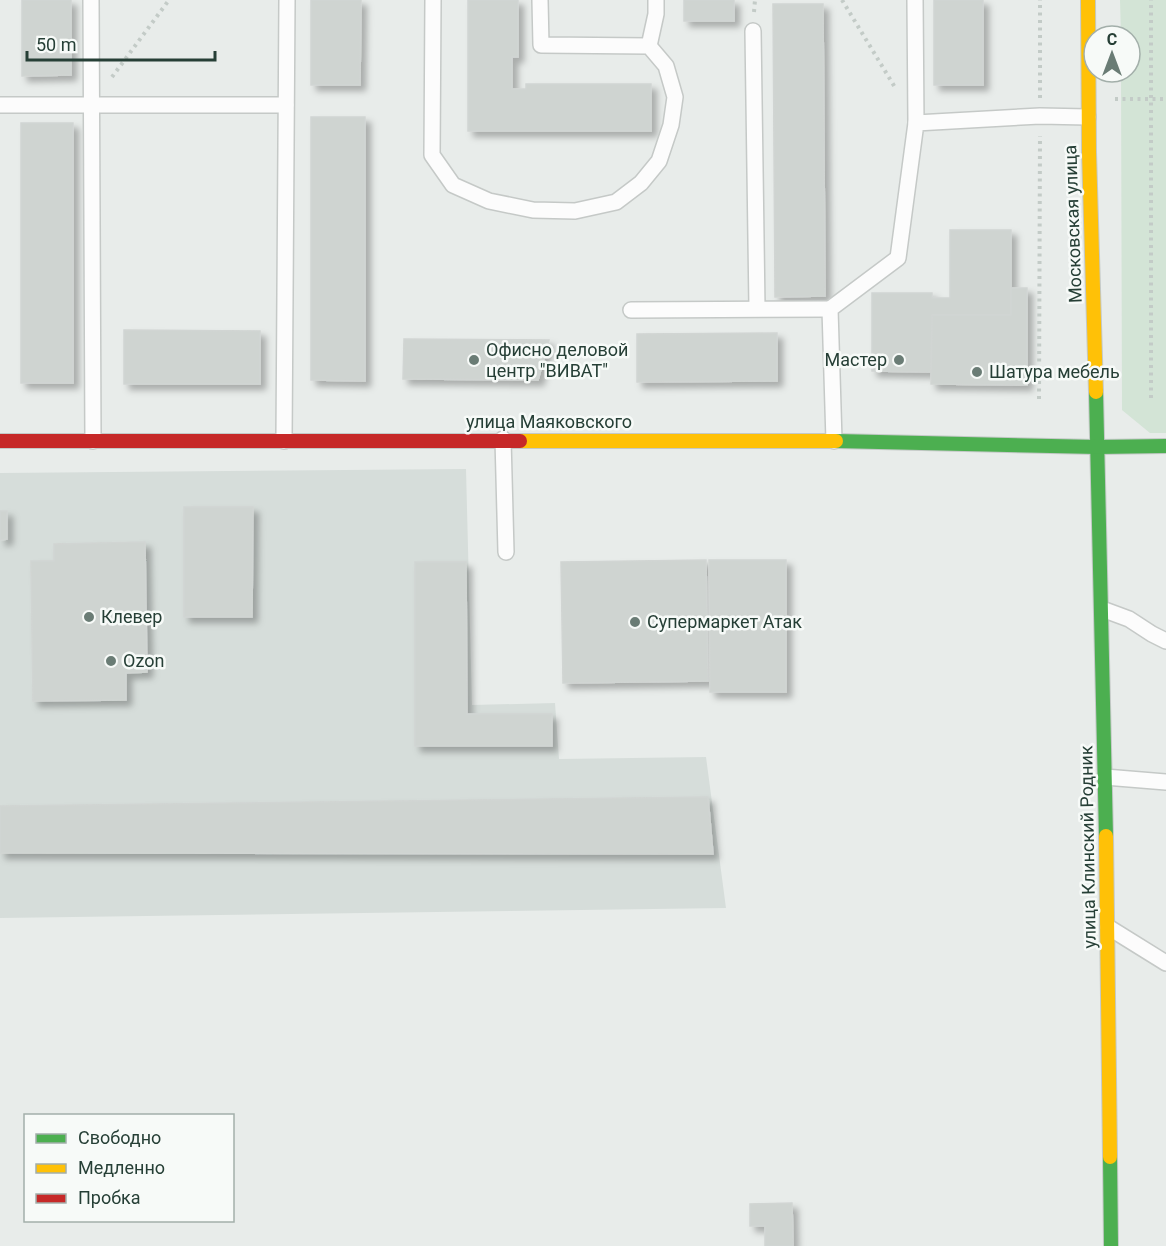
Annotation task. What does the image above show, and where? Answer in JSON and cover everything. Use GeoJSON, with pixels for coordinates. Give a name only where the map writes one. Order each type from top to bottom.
{"type":"FeatureCollection","features":[{"type":"Feature","properties":{"kind":"main road","name":"Московская улица"},"geometry":{"type":"LineString","coordinates":[[1088,0],[1088,117],[1097,447]]}},
{"type":"Feature","properties":{"kind":"main road","name":"улица Маяковского"},"geometry":{"type":"LineString","coordinates":[[0,441],[503,439],[1166,446]]}},
{"type":"Feature","properties":{"kind":"main road","name":"улица Клинский Родник"},"geometry":{"type":"LineString","coordinates":[[1097,447],[1108,927],[1111,1246]]}},
{"type":"Feature","properties":{"kind":"lane"},"geometry":{"type":"LineString","coordinates":[[91,0],[93,441]]}},
{"type":"Feature","properties":{"kind":"lane"},"geometry":{"type":"LineString","coordinates":[[284,441],[287,0]]}},
{"type":"Feature","properties":{"kind":"lane"},"geometry":{"type":"LineString","coordinates":[[433,0],[432,155],[453,185],[489,201],[533,210],[576,211],[616,202],[641,183],[658,161],[671,125],[675,97],[666,66],[649,46],[541,45],[540,0]]}},
{"type":"Feature","properties":{"kind":"lane"},"geometry":{"type":"LineString","coordinates":[[649,46],[656,14],[656,0]]}},
{"type":"Feature","properties":{"kind":"lane"},"geometry":{"type":"LineString","coordinates":[[632,310],[830,309],[898,258],[916,123],[915,0]]}},
{"type":"Feature","properties":{"kind":"lane"},"geometry":{"type":"LineString","coordinates":[[753,31],[757,308]]}},
{"type":"Feature","properties":{"kind":"lane"},"geometry":{"type":"LineString","coordinates":[[0,105],[286,105]]}},
{"type":"Feature","properties":{"kind":"lane"},"geometry":{"type":"LineString","coordinates":[[916,123],[1040,116],[1088,117]]}},
{"type":"Feature","properties":{"kind":"lane"},"geometry":{"type":"LineString","coordinates":[[830,309],[834,441]]}},
{"type":"Feature","properties":{"kind":"lane"},"geometry":{"type":"LineString","coordinates":[[503,439],[506,552]]}},
{"type":"Feature","properties":{"kind":"lane"},"geometry":{"type":"LineString","coordinates":[[1102,609],[1129,619],[1166,641]]}},
{"type":"Feature","properties":{"kind":"lane"},"geometry":{"type":"LineString","coordinates":[[1105,777],[1166,782]]}},
{"type":"Feature","properties":{"kind":"lane"},"geometry":{"type":"LineString","coordinates":[[1108,927],[1166,963]]}},
{"type":"Feature","properties":{"kind":"path"},"geometry":{"type":"LineString","coordinates":[[92,105],[169,0]]}},
{"type":"Feature","properties":{"kind":"path"},"geometry":{"type":"LineString","coordinates":[[842,0],[897,92]]}},
{"type":"Feature","properties":{"kind":"path"},"geometry":{"type":"LineString","coordinates":[[1040,0],[1040,399]]}},
{"type":"Feature","properties":{"kind":"path"},"geometry":{"type":"LineString","coordinates":[[1151,0],[1151,398]]}},
{"type":"Feature","properties":{"kind":"path"},"geometry":{"type":"LineString","coordinates":[[1088,99],[1166,99]]}},
{"type":"Feature","properties":{"kind":"shaded area"},"geometry":{"type":"Polygon","coordinates":[[[466,469],[472,705],[555,703],[559,759],[706,757],[726,908],[0,918],[0,473],[466,469]]]}},
{"type":"Feature","properties":{"kind":"green space"},"geometry":{"type":"Polygon","coordinates":[[[1120,0],[1166,0],[1166,433],[1150,433],[1122,410],[1121,84],[1142,84],[1142,24],[1121,24],[1120,0]]]}},
{"type":"Feature","properties":{"kind":"building"},"geometry":{"type":"Polygon","coordinates":[[[22,0],[71,0],[71,75],[22,76],[22,0]]]}},
{"type":"Feature","properties":{"kind":"building"},"geometry":{"type":"Polygon","coordinates":[[[311,0],[361,0],[360,85],[311,85],[311,0]]]}},
{"type":"Feature","properties":{"kind":"building"},"geometry":{"type":"Polygon","coordinates":[[[468,0],[518,0],[518,57],[512,57],[512,89],[526,89],[526,84],[651,84],[651,131],[468,131],[468,0]]]}},
{"type":"Feature","properties":{"kind":"building"},"geometry":{"type":"Polygon","coordinates":[[[684,0],[734,0],[734,21],[684,21],[684,0]]]}},
{"type":"Feature","properties":{"kind":"building"},"geometry":{"type":"Polygon","coordinates":[[[934,0],[983,0],[983,85],[934,85],[934,0]]]}},
{"type":"Feature","properties":{"kind":"building"},"geometry":{"type":"Polygon","coordinates":[[[773,4],[823,4],[825,296],[775,297],[773,4]]]}},
{"type":"Feature","properties":{"kind":"building"},"geometry":{"type":"Polygon","coordinates":[[[311,117],[365,117],[365,381],[311,380],[311,117]]]}},
{"type":"Feature","properties":{"kind":"building"},"geometry":{"type":"Polygon","coordinates":[[[21,123],[73,123],[73,383],[21,383],[21,123]]]}},
{"type":"Feature","properties":{"kind":"building"},"geometry":{"type":"Polygon","coordinates":[[[950,230],[1011,230],[1011,315],[932,315],[931,372],[872,371],[872,293],[932,293],[932,298],[950,298],[950,230]]]}},
{"type":"Feature","properties":{"kind":"building"},"geometry":{"type":"Polygon","coordinates":[[[1011,288],[1027,288],[1027,385],[931,384],[932,315],[1011,315],[1011,288]]]}},
{"type":"Feature","properties":{"kind":"building"},"geometry":{"type":"Polygon","coordinates":[[[124,330],[260,331],[260,384],[124,384],[124,330]]]}},
{"type":"Feature","properties":{"kind":"building"},"geometry":{"type":"Polygon","coordinates":[[[777,333],[777,381],[637,382],[637,334],[777,333]]]}},
{"type":"Feature","properties":{"kind":"building","name":"Офисно деловой центр \"ВИВАТ\""},"geometry":{"type":"Polygon","coordinates":[[[404,339],[549,340],[538,380],[403,379],[404,339]]]}},
{"type":"Feature","properties":{"kind":"building"},"geometry":{"type":"Polygon","coordinates":[[[184,507],[253,507],[252,617],[184,617],[184,507]]]}},
{"type":"Feature","properties":{"kind":"building"},"geometry":{"type":"Polygon","coordinates":[[[0,511],[7,511],[7,539],[0,540],[0,511]]]}},
{"type":"Feature","properties":{"kind":"building","name":"Клевер"},"geometry":{"type":"Polygon","coordinates":[[[145,542],[147,672],[126,673],[126,700],[33,701],[31,561],[54,561],[54,544],[145,542]]]}},
{"type":"Feature","properties":{"kind":"building","name":"Супермаркет Атак"},"geometry":{"type":"Polygon","coordinates":[[[706,560],[708,681],[563,683],[561,562],[706,560]]]}},
{"type":"Feature","properties":{"kind":"building"},"geometry":{"type":"Polygon","coordinates":[[[709,560],[786,560],[786,692],[710,692],[709,560]]]}},
{"type":"Feature","properties":{"kind":"building"},"geometry":{"type":"Polygon","coordinates":[[[415,562],[466,562],[467,714],[552,714],[552,746],[415,746],[415,562]]]}},
{"type":"Feature","properties":{"kind":"building"},"geometry":{"type":"Polygon","coordinates":[[[708,797],[713,854],[0,853],[0,806],[708,797]]]}},
{"type":"Feature","properties":{"kind":"building"},"geometry":{"type":"Polygon","coordinates":[[[792,1203],[793,1246],[765,1246],[765,1226],[750,1226],[750,1204],[792,1203]]]}},
{"type":"Feature","properties":{"kind":"traffic: fast"},"geometry":{"type":"LineString","coordinates":[[1096,392],[1106,836]]}},
{"type":"Feature","properties":{"kind":"traffic: fast"},"geometry":{"type":"LineString","coordinates":[[836,441],[1097,447],[1166,446]]}},
{"type":"Feature","properties":{"kind":"traffic: fast"},"geometry":{"type":"LineString","coordinates":[[1110,1157],[1111,1246]]}},
{"type":"Feature","properties":{"kind":"traffic: slow"},"geometry":{"type":"LineString","coordinates":[[1088,0],[1089,152],[1096,392]]}},
{"type":"Feature","properties":{"kind":"traffic: slow"},"geometry":{"type":"LineString","coordinates":[[520,441],[836,441]]}},
{"type":"Feature","properties":{"kind":"traffic: slow"},"geometry":{"type":"LineString","coordinates":[[1106,836],[1110,1157]]}},
{"type":"Feature","properties":{"kind":"traffic: jam"},"geometry":{"type":"LineString","coordinates":[[0,441],[520,441]]}},
{"type":"Feature","properties":{"kind":"place","name":"Офисно деловой центр \"ВИВАТ\""},"geometry":{"type":"Point","coordinates":[474,360]}},
{"type":"Feature","properties":{"kind":"place","name":"Мастер"},"geometry":{"type":"Point","coordinates":[899,360]}},
{"type":"Feature","properties":{"kind":"place","name":"Шатура мебель"},"geometry":{"type":"Point","coordinates":[977,372]}},
{"type":"Feature","properties":{"kind":"place","name":"Клевер"},"geometry":{"type":"Point","coordinates":[89,617]}},
{"type":"Feature","properties":{"kind":"place","name":"Супермаркет Атак"},"geometry":{"type":"Point","coordinates":[635,622]}},
{"type":"Feature","properties":{"kind":"place","name":"Ozon"},"geometry":{"type":"Point","coordinates":[111,661]}}]}
